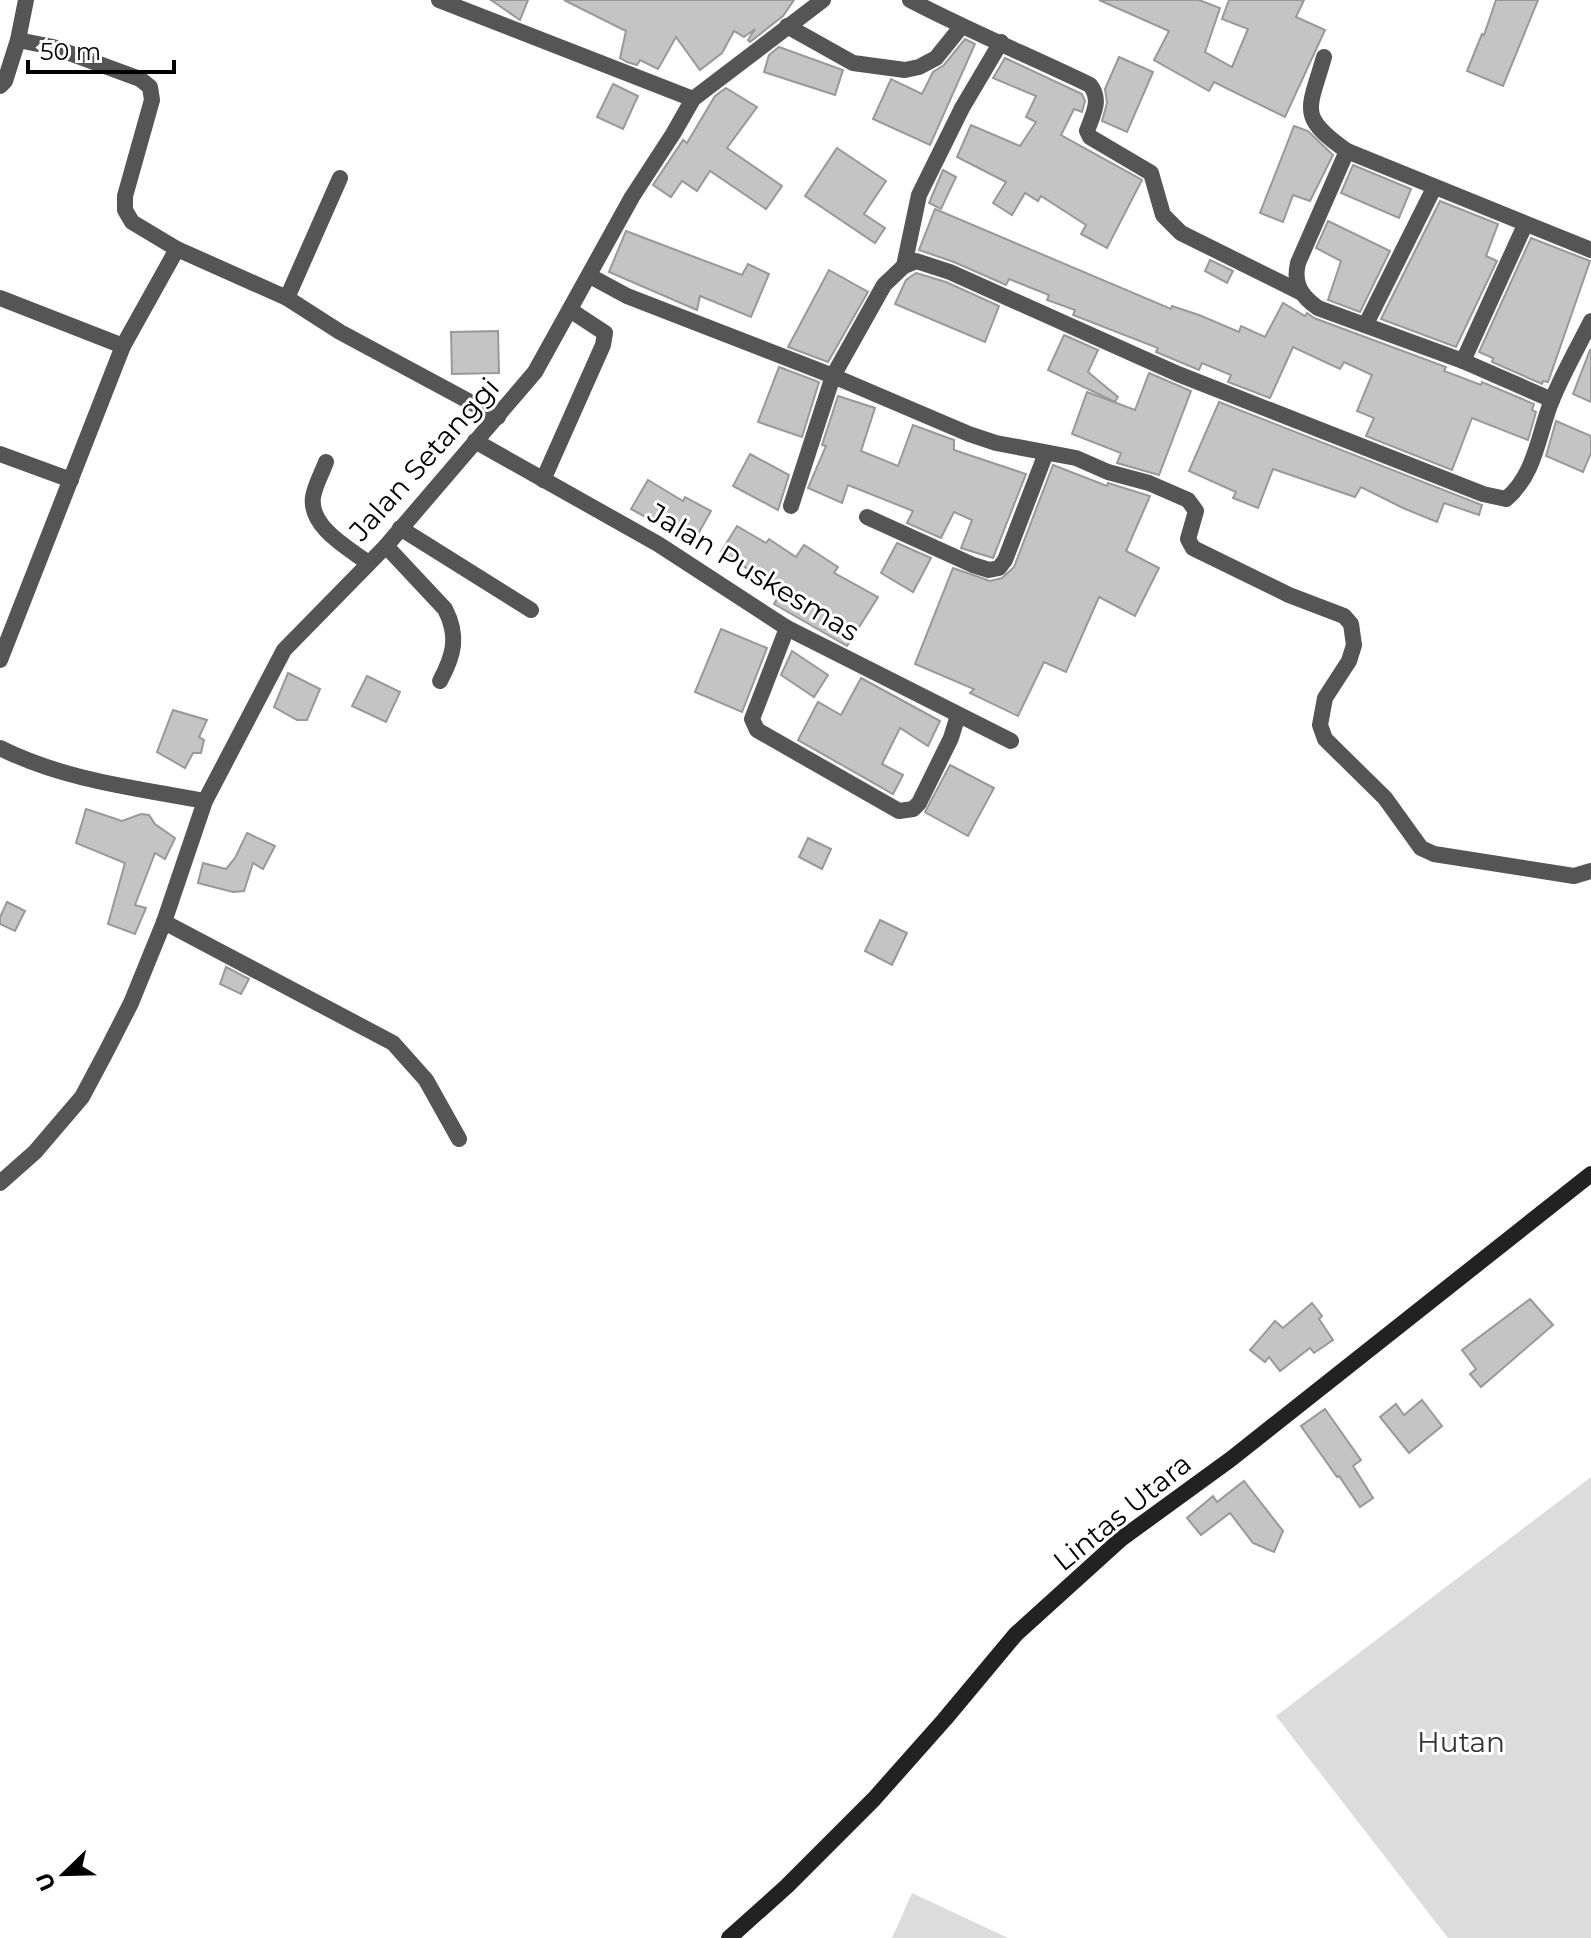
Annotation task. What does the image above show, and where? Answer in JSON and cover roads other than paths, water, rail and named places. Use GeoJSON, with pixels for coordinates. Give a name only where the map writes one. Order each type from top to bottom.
{"type":"FeatureCollection","features":[{"type":"Feature","properties":{"kind":"street"},"geometry":{"type":"LineString","coordinates":[[0,86],[5,81],[18,40],[26,0]]}},
{"type":"Feature","properties":{"kind":"street"},"geometry":{"type":"LineString","coordinates":[[439,0],[693,99]]}},
{"type":"Feature","properties":{"kind":"street","name":"Jalan Setanggi"},"geometry":{"type":"LineString","coordinates":[[0,1183],[35,1152],[82,1097],[131,1003],[164,922],[205,801],[284,650],[386,546],[535,372],[632,197],[693,99],[823,0]]}},
{"type":"Feature","properties":{"kind":"street"},"geometry":{"type":"LineString","coordinates":[[910,0],[961,27],[1001,42],[1090,85],[1098,100],[1087,131],[1090,137],[1151,173],[1163,215],[1181,233],[1300,292],[1318,308],[1463,361],[1552,400]]}},
{"type":"Feature","properties":{"kind":"street"},"geometry":{"type":"LineString","coordinates":[[787,26],[853,63],[905,70],[936,58],[961,27]]}},
{"type":"Feature","properties":{"kind":"street"},"geometry":{"type":"LineString","coordinates":[[18,40],[53,47],[147,82],[152,100],[125,196],[125,210],[132,222],[177,249],[287,298],[340,332],[498,417]]}},
{"type":"Feature","properties":{"kind":"street"},"geometry":{"type":"LineString","coordinates":[[904,266],[919,195],[962,108],[1001,42]]}},
{"type":"Feature","properties":{"kind":"street"},"geometry":{"type":"LineString","coordinates":[[1324,57],[1310,106],[1313,121],[1323,134],[1347,151],[1591,250]]}},
{"type":"Feature","properties":{"kind":"street"},"geometry":{"type":"LineString","coordinates":[[1300,292],[1295,276],[1298,263],[1347,151]]}},
{"type":"Feature","properties":{"kind":"street"},"geometry":{"type":"LineString","coordinates":[[287,298],[340,178]]}},
{"type":"Feature","properties":{"kind":"street"},"geometry":{"type":"LineString","coordinates":[[1366,324],[1434,188]]}},
{"type":"Feature","properties":{"kind":"street"},"geometry":{"type":"LineString","coordinates":[[1463,361],[1525,225]]}},
{"type":"Feature","properties":{"kind":"street"},"geometry":{"type":"LineString","coordinates":[[0,660],[123,346],[177,249]]}},
{"type":"Feature","properties":{"kind":"street"},"geometry":{"type":"LineString","coordinates":[[791,506],[833,376],[884,285],[904,266],[916,261],[950,272],[1178,374],[1483,494],[1506,499],[1518,489],[1529,472],[1552,400],[1591,321]]}},
{"type":"Feature","properties":{"kind":"street"},"geometry":{"type":"LineString","coordinates":[[590,276],[627,296],[833,376],[969,434],[996,443],[1076,458],[1188,500],[1196,511],[1188,539],[1193,548],[1289,595],[1344,616],[1351,624],[1354,645],[1349,661],[1325,698],[1320,725],[1325,739],[1385,798],[1421,848],[1434,854],[1574,876],[1591,871]]}},
{"type":"Feature","properties":{"kind":"street"},"geometry":{"type":"LineString","coordinates":[[0,298],[123,346]]}},
{"type":"Feature","properties":{"kind":"street"},"geometry":{"type":"LineString","coordinates":[[543,480],[603,345],[605,333],[570,310]]}},
{"type":"Feature","properties":{"kind":"street","name":"Jalan Puskesmas"},"geometry":{"type":"LineString","coordinates":[[475,441],[658,544],[787,628],[1011,741]]}},
{"type":"Feature","properties":{"kind":"street"},"geometry":{"type":"LineString","coordinates":[[867,517],[973,565],[989,570],[999,568],[1005,560],[1046,453]]}},
{"type":"Feature","properties":{"kind":"street"},"geometry":{"type":"LineString","coordinates":[[0,454],[71,480]]}},
{"type":"Feature","properties":{"kind":"street"},"geometry":{"type":"LineString","coordinates":[[326,462],[312,500],[317,517],[332,535],[367,562]]}},
{"type":"Feature","properties":{"kind":"street"},"geometry":{"type":"LineString","coordinates":[[400,528],[531,610]]}},
{"type":"Feature","properties":{"kind":"street"},"geometry":{"type":"LineString","coordinates":[[386,546],[451,619],[455,643],[440,681]]}},
{"type":"Feature","properties":{"kind":"street"},"geometry":{"type":"LineString","coordinates":[[787,628],[752,719],[757,730],[899,811],[908,811],[919,803],[951,738],[958,715]]}},
{"type":"Feature","properties":{"kind":"street"},"geometry":{"type":"LineString","coordinates":[[0,748],[26,761],[78,778],[205,801]]}},
{"type":"Feature","properties":{"kind":"street"},"geometry":{"type":"LineString","coordinates":[[164,922],[393,1043],[426,1080],[459,1139]]}},
{"type":"Feature","properties":{"kind":"street","name":"Lintas Utara"},"geometry":{"type":"LineString","coordinates":[[729,1938],[787,1886],[874,1799],[1016,1634],[1121,1539],[1231,1459],[1591,1174]]}},
{"type":"Feature","properties":{"kind":"park label","name":"Hutan"},"geometry":{"type":"Point","coordinates":[1461,1742]}}]}
